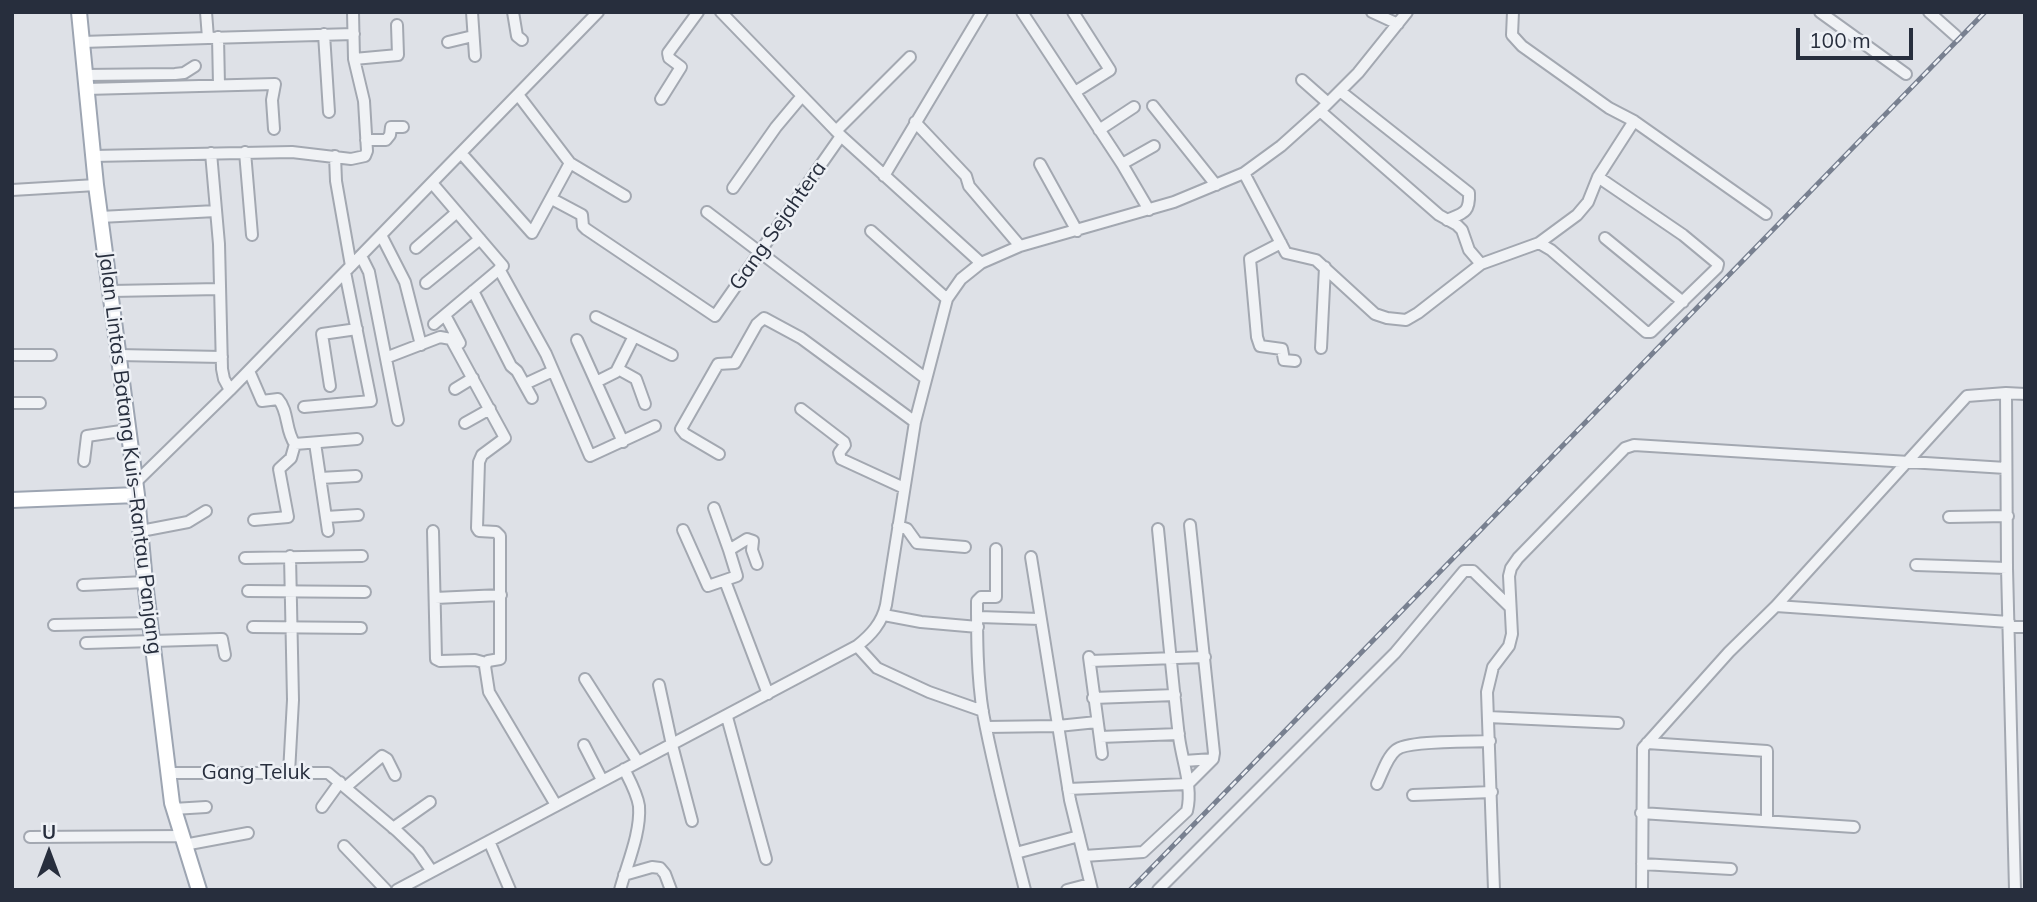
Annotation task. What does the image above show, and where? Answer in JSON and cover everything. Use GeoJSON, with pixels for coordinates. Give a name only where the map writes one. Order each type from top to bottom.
{"type":"FeatureCollection","features":[{"type":"Feature","properties":{"kind":"main road","name":"Jalan Lintas Batang Kuis–Rantau Panjang"},"geometry":{"type":"LineString","coordinates":[[79,12],[96,185],[136,489],[168,773],[173,809],[199,890]]}},
{"type":"Feature","properties":{"kind":"main road"},"geometry":{"type":"LineString","coordinates":[[12,500],[136,489]]}},
{"type":"Feature","properties":{"kind":"street"},"geometry":{"type":"LineString","coordinates":[[206,12],[213,37],[219,85]]}},
{"type":"Feature","properties":{"kind":"street"},"geometry":{"type":"LineString","coordinates":[[93,156],[299,152],[352,159],[365,156],[364,101],[354,59],[353,12]]}},
{"type":"Feature","properties":{"kind":"street"},"geometry":{"type":"LineString","coordinates":[[472,12],[475,56]]}},
{"type":"Feature","properties":{"kind":"street"},"geometry":{"type":"LineString","coordinates":[[513,12],[516,37],[522,40]]}},
{"type":"Feature","properties":{"kind":"street"},"geometry":{"type":"LineString","coordinates":[[136,489],[598,12]]}},
{"type":"Feature","properties":{"kind":"street"},"geometry":{"type":"LineString","coordinates":[[661,99],[681,67],[669,58],[668,53],[698,12]]}},
{"type":"Feature","properties":{"kind":"street"},"geometry":{"type":"LineString","coordinates":[[721,12],[838,134],[981,263]]}},
{"type":"Feature","properties":{"kind":"street"},"geometry":{"type":"LineString","coordinates":[[884,176],[982,12]]}},
{"type":"Feature","properties":{"kind":"street"},"geometry":{"type":"LineString","coordinates":[[1022,12],[1122,164],[1149,210]]}},
{"type":"Feature","properties":{"kind":"street"},"geometry":{"type":"LineString","coordinates":[[1073,12],[1110,70],[1075,92]]}},
{"type":"Feature","properties":{"kind":"street"},"geometry":{"type":"LineString","coordinates":[[1372,12],[1398,24]]}},
{"type":"Feature","properties":{"kind":"street"},"geometry":{"type":"LineString","coordinates":[[397,890],[727,717],[857,646],[869,636],[884,615],[915,422],[925,378],[947,299],[961,279],[981,263],[1020,246],[1149,210],[1201,193],[1244,173],[1282,146],[1324,107],[1358,73],[1407,12]]}},
{"type":"Feature","properties":{"kind":"street"},"geometry":{"type":"LineString","coordinates":[[1513,12],[1512,35],[1522,46],[1766,214]]}},
{"type":"Feature","properties":{"kind":"street"},"geometry":{"type":"LineString","coordinates":[[1820,12],[1906,75]]}},
{"type":"Feature","properties":{"kind":"street"},"geometry":{"type":"LineString","coordinates":[[1929,12],[1955,37]]}},
{"type":"Feature","properties":{"kind":"street"},"geometry":{"type":"LineString","coordinates":[[354,59],[398,55],[397,25]]}},
{"type":"Feature","properties":{"kind":"street"},"geometry":{"type":"LineString","coordinates":[[324,34],[329,112]]}},
{"type":"Feature","properties":{"kind":"street"},"geometry":{"type":"LineString","coordinates":[[82,42],[354,34]]}},
{"type":"Feature","properties":{"kind":"street"},"geometry":{"type":"LineString","coordinates":[[448,42],[473,36]]}},
{"type":"Feature","properties":{"kind":"street","name":"Gang Sejahtera"},"geometry":{"type":"LineString","coordinates":[[552,199],[582,215],[586,229],[715,316],[838,134],[910,57]]}},
{"type":"Feature","properties":{"kind":"street"},"geometry":{"type":"LineString","coordinates":[[85,82],[175,75],[195,66]]}},
{"type":"Feature","properties":{"kind":"street"},"geometry":{"type":"LineString","coordinates":[[1302,80],[1324,107],[1438,215],[1462,230],[1469,250],[1481,264]]}},
{"type":"Feature","properties":{"kind":"street"},"geometry":{"type":"LineString","coordinates":[[85,82],[219,85],[275,83],[272,100],[274,129]]}},
{"type":"Feature","properties":{"kind":"street"},"geometry":{"type":"LineString","coordinates":[[1340,91],[1469,194],[1469,205],[1465,212],[1447,220]]}},
{"type":"Feature","properties":{"kind":"street"},"geometry":{"type":"LineString","coordinates":[[519,96],[570,163],[625,196]]}},
{"type":"Feature","properties":{"kind":"street"},"geometry":{"type":"LineString","coordinates":[[733,188],[776,127],[802,96]]}},
{"type":"Feature","properties":{"kind":"street"},"geometry":{"type":"LineString","coordinates":[[1153,106],[1216,185]]}},
{"type":"Feature","properties":{"kind":"street"},"geometry":{"type":"LineString","coordinates":[[1099,130],[1135,107]]}},
{"type":"Feature","properties":{"kind":"street"},"geometry":{"type":"LineString","coordinates":[[1244,173],[1288,254],[1308,257],[1325,267],[1375,314],[1406,320],[1481,264],[1539,243],[1577,215],[1588,201],[1598,177],[1634,121]]}},
{"type":"Feature","properties":{"kind":"street"},"geometry":{"type":"LineString","coordinates":[[915,122],[966,176],[969,186],[1020,246]]}},
{"type":"Feature","properties":{"kind":"street"},"geometry":{"type":"LineString","coordinates":[[366,140],[386,140],[391,127],[403,127]]}},
{"type":"Feature","properties":{"kind":"street"},"geometry":{"type":"LineString","coordinates":[[1122,164],[1154,146]]}},
{"type":"Feature","properties":{"kind":"street"},"geometry":{"type":"LineString","coordinates":[[245,152],[252,235]]}},
{"type":"Feature","properties":{"kind":"street"},"geometry":{"type":"LineString","coordinates":[[211,153],[222,357],[224,379],[230,390]]}},
{"type":"Feature","properties":{"kind":"street"},"geometry":{"type":"LineString","coordinates":[[461,153],[529,232],[534,233],[570,163]]}},
{"type":"Feature","properties":{"kind":"street"},"geometry":{"type":"LineString","coordinates":[[304,407],[371,401],[348,269],[335,156]]}},
{"type":"Feature","properties":{"kind":"street"},"geometry":{"type":"LineString","coordinates":[[1040,164],[1077,231]]}},
{"type":"Feature","properties":{"kind":"street"},"geometry":{"type":"LineString","coordinates":[[1539,243],[1551,250],[1646,331],[1653,331],[1717,268],[1718,262],[1683,235],[1598,177]]}},
{"type":"Feature","properties":{"kind":"street"},"geometry":{"type":"LineString","coordinates":[[432,183],[503,266],[434,324]]}},
{"type":"Feature","properties":{"kind":"street"},"geometry":{"type":"LineString","coordinates":[[12,190],[96,185]]}},
{"type":"Feature","properties":{"kind":"street"},"geometry":{"type":"LineString","coordinates":[[100,217],[216,211]]}},
{"type":"Feature","properties":{"kind":"street"},"geometry":{"type":"LineString","coordinates":[[416,248],[457,212]]}},
{"type":"Feature","properties":{"kind":"street"},"geometry":{"type":"LineString","coordinates":[[708,212],[925,378]]}},
{"type":"Feature","properties":{"kind":"street"},"geometry":{"type":"LineString","coordinates":[[871,231],[947,299]]}},
{"type":"Feature","properties":{"kind":"street"},"geometry":{"type":"LineString","coordinates":[[381,235],[405,282],[421,345]]}},
{"type":"Feature","properties":{"kind":"street"},"geometry":{"type":"LineString","coordinates":[[1605,237],[1683,302]]}},
{"type":"Feature","properties":{"kind":"street"},"geometry":{"type":"LineString","coordinates":[[426,283],[480,239]]}},
{"type":"Feature","properties":{"kind":"street"},"geometry":{"type":"LineString","coordinates":[[1281,243],[1250,259],[1257,337],[1260,346],[1281,348],[1284,351],[1284,360],[1295,361]]}},
{"type":"Feature","properties":{"kind":"street"},"geometry":{"type":"LineString","coordinates":[[361,256],[369,272],[388,357],[398,420]]}},
{"type":"Feature","properties":{"kind":"street"},"geometry":{"type":"LineString","coordinates":[[1321,348],[1325,267]]}},
{"type":"Feature","properties":{"kind":"street"},"geometry":{"type":"LineString","coordinates":[[499,269],[553,371],[590,456],[655,426]]}},
{"type":"Feature","properties":{"kind":"street"},"geometry":{"type":"LineString","coordinates":[[111,291],[220,289]]}},
{"type":"Feature","properties":{"kind":"street"},"geometry":{"type":"LineString","coordinates":[[473,291],[532,398]]}},
{"type":"Feature","properties":{"kind":"street"},"geometry":{"type":"LineString","coordinates":[[445,315],[483,386]]}},
{"type":"Feature","properties":{"kind":"street"},"geometry":{"type":"LineString","coordinates":[[596,317],[672,355]]}},
{"type":"Feature","properties":{"kind":"street"},"geometry":{"type":"LineString","coordinates":[[719,454],[681,429],[718,365],[735,363],[757,324],[764,318],[802,338],[915,422]]}},
{"type":"Feature","properties":{"kind":"street"},"geometry":{"type":"LineString","coordinates":[[330,386],[322,334],[357,328]]}},
{"type":"Feature","properties":{"kind":"street"},"geometry":{"type":"LineString","coordinates":[[596,382],[616,372],[634,336]]}},
{"type":"Feature","properties":{"kind":"street"},"geometry":{"type":"LineString","coordinates":[[388,357],[440,337],[452,339],[505,439],[480,458],[476,523],[479,531],[499,533],[500,659],[486,663],[475,660],[436,659],[433,531]]}},
{"type":"Feature","properties":{"kind":"street"},"geometry":{"type":"LineString","coordinates":[[577,340],[623,442]]}},
{"type":"Feature","properties":{"kind":"street"},"geometry":{"type":"LineString","coordinates":[[12,355],[51,355]]}},
{"type":"Feature","properties":{"kind":"street"},"geometry":{"type":"LineString","coordinates":[[118,355],[222,357]]}},
{"type":"Feature","properties":{"kind":"street"},"geometry":{"type":"LineString","coordinates":[[618,369],[636,379],[645,404]]}},
{"type":"Feature","properties":{"kind":"street"},"geometry":{"type":"LineString","coordinates":[[249,370],[262,401],[276,399],[283,405],[289,435],[295,444],[291,458],[282,463],[279,469],[288,517],[254,520]]}},
{"type":"Feature","properties":{"kind":"street"},"geometry":{"type":"LineString","coordinates":[[525,384],[553,371]]}},
{"type":"Feature","properties":{"kind":"street"},"geometry":{"type":"LineString","coordinates":[[455,389],[473,378]]}},
{"type":"Feature","properties":{"kind":"street"},"geometry":{"type":"LineString","coordinates":[[2006,393],[2007,568],[2015,890]]}},
{"type":"Feature","properties":{"kind":"street"},"geometry":{"type":"LineString","coordinates":[[1642,890],[1641,753],[1647,743],[1967,396],[2025,394]]}},
{"type":"Feature","properties":{"kind":"street"},"geometry":{"type":"LineString","coordinates":[[12,403],[40,403]]}},
{"type":"Feature","properties":{"kind":"street"},"geometry":{"type":"LineString","coordinates":[[466,423],[490,409]]}},
{"type":"Feature","properties":{"kind":"street"},"geometry":{"type":"LineString","coordinates":[[801,409],[844,442],[839,458],[904,488]]}},
{"type":"Feature","properties":{"kind":"street"},"geometry":{"type":"LineString","coordinates":[[84,461],[86,436],[128,430]]}},
{"type":"Feature","properties":{"kind":"street"},"geometry":{"type":"LineString","coordinates":[[295,444],[357,439]]}},
{"type":"Feature","properties":{"kind":"street"},"geometry":{"type":"LineString","coordinates":[[315,443],[328,531]]}},
{"type":"Feature","properties":{"kind":"street"},"geometry":{"type":"LineString","coordinates":[[1494,890],[1488,681],[1493,667],[1509,646],[1512,634],[1511,568],[1629,445],[2006,468]]}},
{"type":"Feature","properties":{"kind":"street"},"geometry":{"type":"LineString","coordinates":[[320,478],[356,476]]}},
{"type":"Feature","properties":{"kind":"street"},"geometry":{"type":"LineString","coordinates":[[683,530],[708,586],[738,575],[714,508]]}},
{"type":"Feature","properties":{"kind":"street"},"geometry":{"type":"LineString","coordinates":[[141,531],[188,522],[206,511]]}},
{"type":"Feature","properties":{"kind":"street"},"geometry":{"type":"LineString","coordinates":[[326,517],[358,515]]}},
{"type":"Feature","properties":{"kind":"street"},"geometry":{"type":"LineString","coordinates":[[1949,517],[2008,516]]}},
{"type":"Feature","properties":{"kind":"street"},"geometry":{"type":"LineString","coordinates":[[1068,789],[1188,783],[1213,759],[1190,525]]}},
{"type":"Feature","properties":{"kind":"street"},"geometry":{"type":"LineString","coordinates":[[898,526],[907,529],[917,543],[965,547]]}},
{"type":"Feature","properties":{"kind":"street"},"geometry":{"type":"LineString","coordinates":[[1084,856],[1141,853],[1186,811],[1188,783],[1179,734],[1158,529]]}},
{"type":"Feature","properties":{"kind":"street"},"geometry":{"type":"LineString","coordinates":[[729,550],[751,539],[757,565]]}},
{"type":"Feature","properties":{"kind":"street"},"geometry":{"type":"LineString","coordinates":[[996,550],[996,595],[993,598],[978,599],[983,711],[1025,890]]}},
{"type":"Feature","properties":{"kind":"street"},"geometry":{"type":"LineString","coordinates":[[289,773],[293,700],[290,556]]}},
{"type":"Feature","properties":{"kind":"street"},"geometry":{"type":"LineString","coordinates":[[245,558],[362,556]]}},
{"type":"Feature","properties":{"kind":"street"},"geometry":{"type":"LineString","coordinates":[[1031,557],[1068,789],[1091,887],[1067,890]]}},
{"type":"Feature","properties":{"kind":"street"},"geometry":{"type":"LineString","coordinates":[[1916,565],[2007,568]]}},
{"type":"Feature","properties":{"kind":"street"},"geometry":{"type":"LineString","coordinates":[[1158,890],[1395,653],[1463,572],[1468,569],[1473,571],[1510,607]]}},
{"type":"Feature","properties":{"kind":"street"},"geometry":{"type":"LineString","coordinates":[[725,581],[768,694]]}},
{"type":"Feature","properties":{"kind":"street"},"geometry":{"type":"LineString","coordinates":[[83,585],[145,582]]}},
{"type":"Feature","properties":{"kind":"street"},"geometry":{"type":"LineString","coordinates":[[248,592],[365,592]]}},
{"type":"Feature","properties":{"kind":"street"},"geometry":{"type":"LineString","coordinates":[[435,598],[500,595]]}},
{"type":"Feature","properties":{"kind":"street"},"geometry":{"type":"LineString","coordinates":[[1776,606],[2025,627]]}},
{"type":"Feature","properties":{"kind":"street"},"geometry":{"type":"LineString","coordinates":[[884,615],[921,622],[1040,619]]}},
{"type":"Feature","properties":{"kind":"street"},"geometry":{"type":"LineString","coordinates":[[54,625],[150,623]]}},
{"type":"Feature","properties":{"kind":"street"},"geometry":{"type":"LineString","coordinates":[[253,627],[361,628]]}},
{"type":"Feature","properties":{"kind":"street"},"geometry":{"type":"LineString","coordinates":[[86,643],[222,639],[225,655]]}},
{"type":"Feature","properties":{"kind":"street"},"geometry":{"type":"LineString","coordinates":[[857,646],[877,668],[929,692],[983,711]]}},
{"type":"Feature","properties":{"kind":"street"},"geometry":{"type":"LineString","coordinates":[[1102,754],[1089,658],[1205,657]]}},
{"type":"Feature","properties":{"kind":"street"},"geometry":{"type":"LineString","coordinates":[[486,663],[489,692],[556,805]]}},
{"type":"Feature","properties":{"kind":"street"},"geometry":{"type":"LineString","coordinates":[[585,679],[638,762]]}},
{"type":"Feature","properties":{"kind":"street"},"geometry":{"type":"LineString","coordinates":[[659,685],[692,821]]}},
{"type":"Feature","properties":{"kind":"street"},"geometry":{"type":"LineString","coordinates":[[2011,691],[2025,693]]}},
{"type":"Feature","properties":{"kind":"street"},"geometry":{"type":"LineString","coordinates":[[1093,698],[1175,695]]}},
{"type":"Feature","properties":{"kind":"street"},"geometry":{"type":"LineString","coordinates":[[727,717],[766,859]]}},
{"type":"Feature","properties":{"kind":"street"},"geometry":{"type":"LineString","coordinates":[[1488,717],[1618,723]]}},
{"type":"Feature","properties":{"kind":"street"},"geometry":{"type":"LineString","coordinates":[[986,727],[1058,726],[1097,722]]}},
{"type":"Feature","properties":{"kind":"street"},"geometry":{"type":"LineString","coordinates":[[1100,737],[1179,734]]}},
{"type":"Feature","properties":{"kind":"street"},"geometry":{"type":"LineString","coordinates":[[2012,740],[2025,740]]}},
{"type":"Feature","properties":{"kind":"street"},"geometry":{"type":"LineString","coordinates":[[1381,756],[1421,745],[1490,741]]}},
{"type":"Feature","properties":{"kind":"street"},"geometry":{"type":"LineString","coordinates":[[1377,784],[1392,753],[1398,748],[1414,744],[1490,741]]}},
{"type":"Feature","properties":{"kind":"street"},"geometry":{"type":"LineString","coordinates":[[1647,743],[1767,751],[1767,821]]}},
{"type":"Feature","properties":{"kind":"street"},"geometry":{"type":"LineString","coordinates":[[584,745],[603,780]]}},
{"type":"Feature","properties":{"kind":"street"},"geometry":{"type":"LineString","coordinates":[[322,807],[343,784],[382,756],[387,759],[395,775]]}},
{"type":"Feature","properties":{"kind":"street"},"geometry":{"type":"LineString","coordinates":[[1184,761],[1213,759]]}},
{"type":"Feature","properties":{"kind":"street"},"geometry":{"type":"LineString","coordinates":[[621,890],[639,806],[635,790],[624,769]]}},
{"type":"Feature","properties":{"kind":"street","name":"Gang Teluk"},"geometry":{"type":"LineString","coordinates":[[168,773],[325,772],[343,784],[393,828],[418,851],[432,870]]}},
{"type":"Feature","properties":{"kind":"street"},"geometry":{"type":"LineString","coordinates":[[1413,795],[1492,792]]}},
{"type":"Feature","properties":{"kind":"street"},"geometry":{"type":"LineString","coordinates":[[393,828],[430,802]]}},
{"type":"Feature","properties":{"kind":"street"},"geometry":{"type":"LineString","coordinates":[[173,809],[206,807]]}},
{"type":"Feature","properties":{"kind":"street"},"geometry":{"type":"LineString","coordinates":[[1641,813],[1854,827]]}},
{"type":"Feature","properties":{"kind":"street"},"geometry":{"type":"LineString","coordinates":[[30,837],[183,841],[248,833]]}},
{"type":"Feature","properties":{"kind":"street"},"geometry":{"type":"LineString","coordinates":[[1016,853],[1079,836]]}},
{"type":"Feature","properties":{"kind":"street"},"geometry":{"type":"LineString","coordinates":[[489,841],[510,890]]}},
{"type":"Feature","properties":{"kind":"street"},"geometry":{"type":"LineString","coordinates":[[344,846],[386,890]]}},
{"type":"Feature","properties":{"kind":"street"},"geometry":{"type":"LineString","coordinates":[[1642,864],[1731,869]]}},
{"type":"Feature","properties":{"kind":"street"},"geometry":{"type":"LineString","coordinates":[[624,875],[660,867],[671,890]]}},
{"type":"Feature","properties":{"kind":"railway"},"geometry":{"type":"LineString","coordinates":[[1130,890],[1985,12]]}}]}
